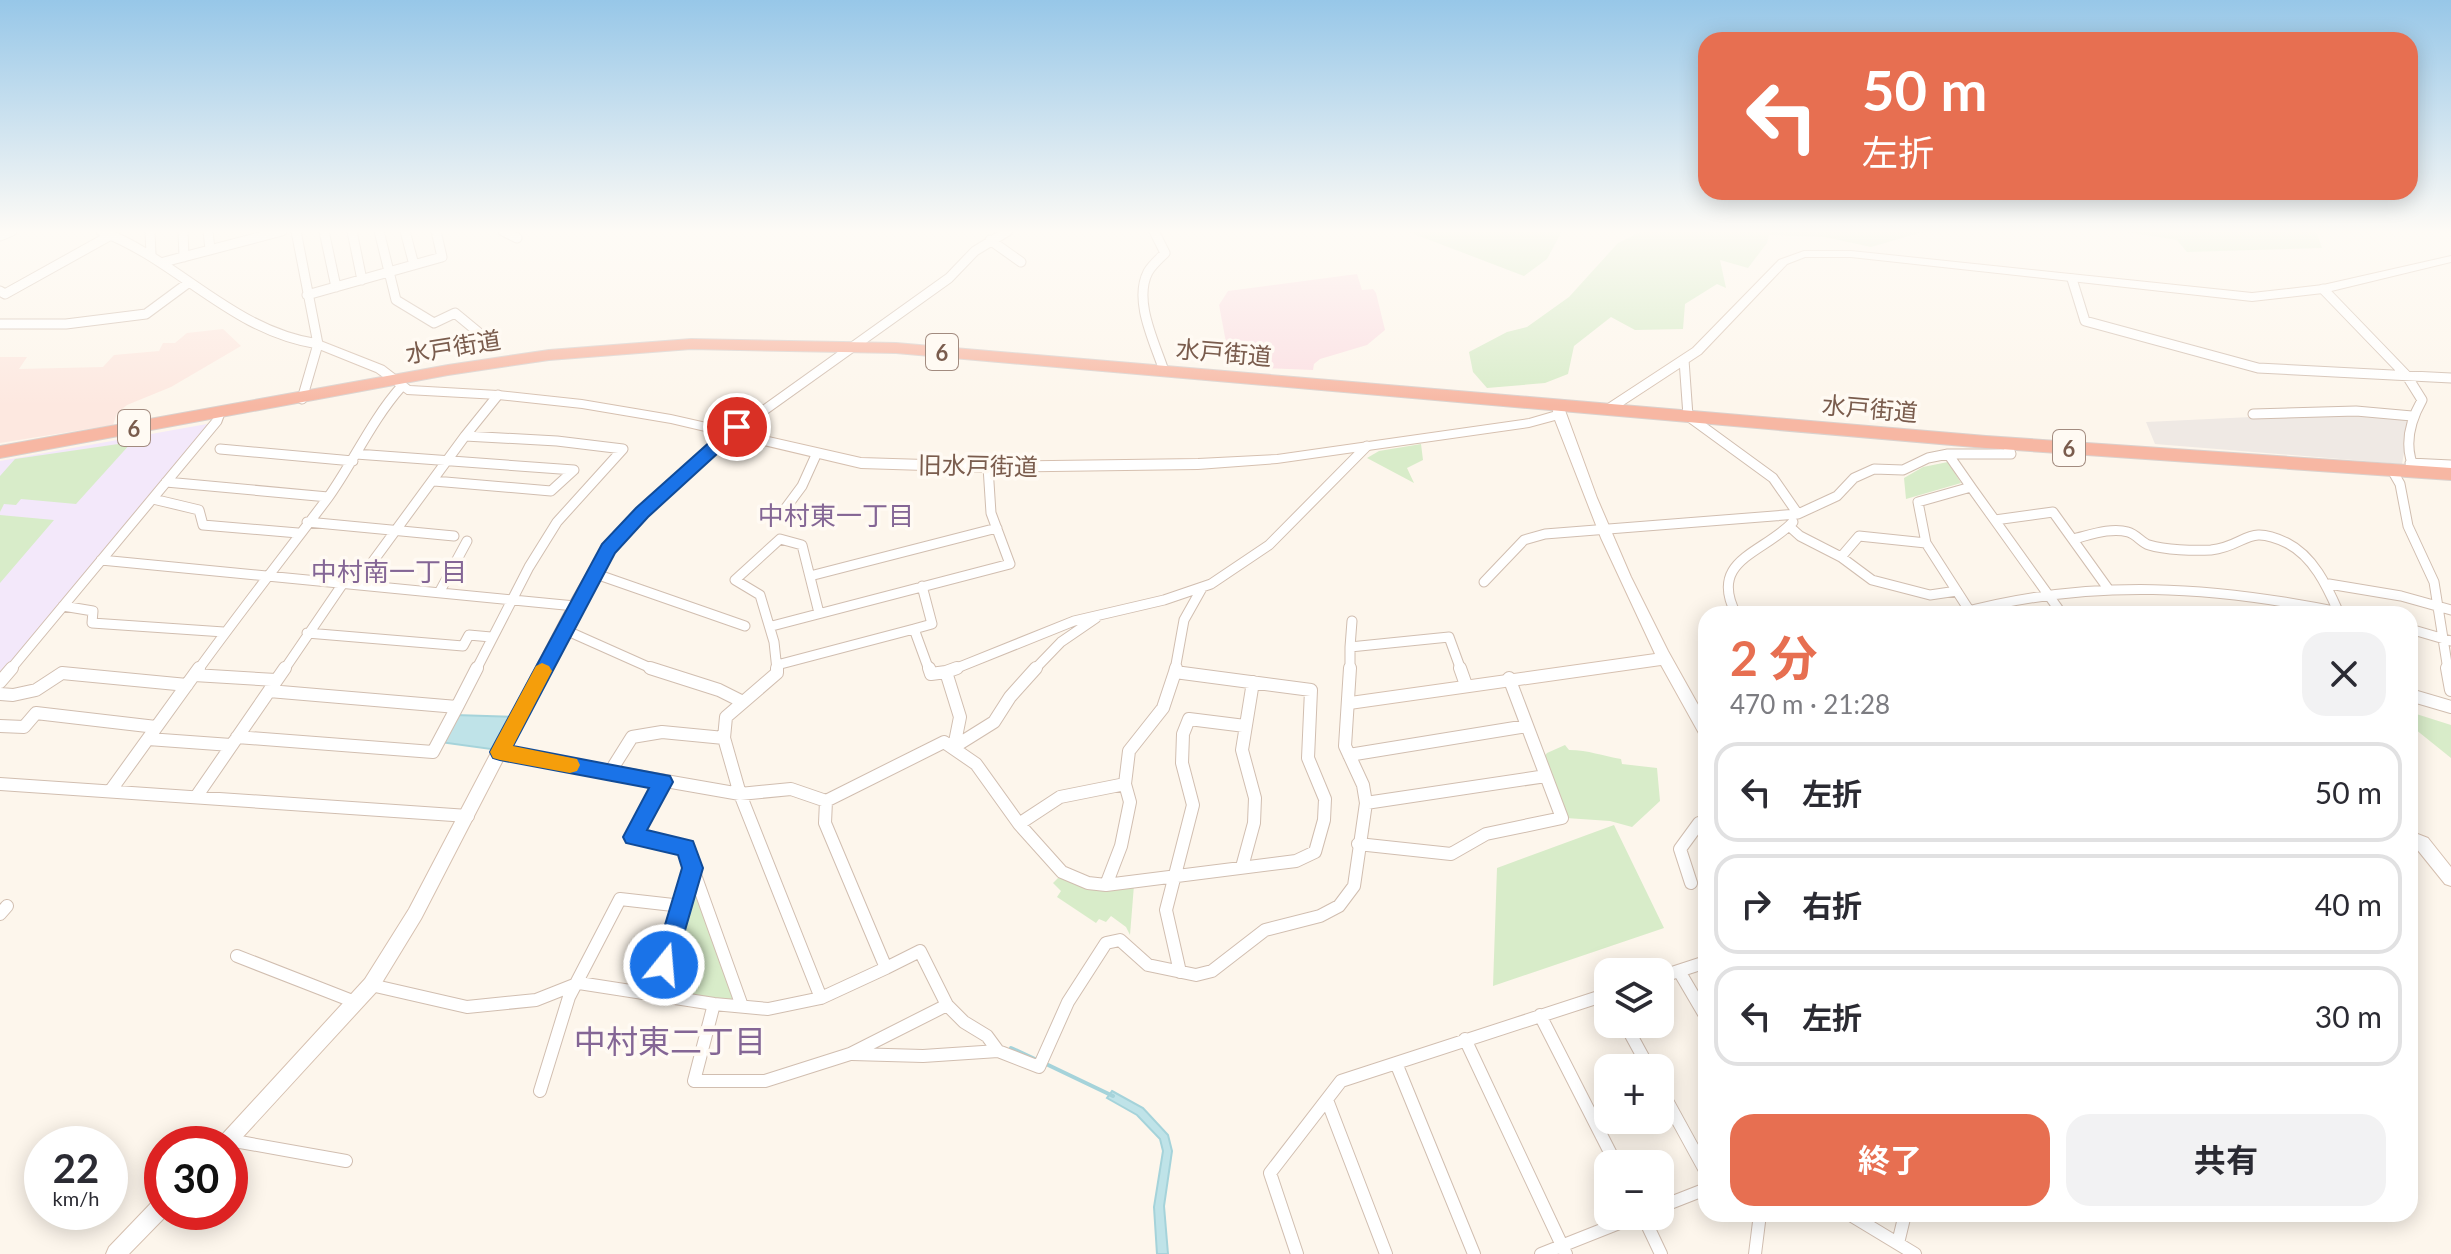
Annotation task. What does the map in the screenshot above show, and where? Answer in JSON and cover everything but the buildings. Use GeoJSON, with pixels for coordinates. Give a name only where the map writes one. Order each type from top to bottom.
{"type":"FeatureCollection","features":[{"type":"Feature","properties":{"kind":"highway","name":"水戸街道"},"geometry":{"type":"LineString","coordinates":[[0,452],[398,384],[487,364],[622,348],[746,343],[854,345],[1164,371],[1559,410],[1607,410],[2007,444],[2392,470],[2413,467],[2451,474]]}},
{"type":"Feature","properties":{"kind":"highway"},"geometry":{"type":"LineString","coordinates":[[1629,393],[1635,406],[1648,413]]}},
{"type":"Feature","properties":{"kind":"street"},"geometry":{"type":"LineString","coordinates":[[0,324],[66,324],[146,314],[179,290]]}},
{"type":"Feature","properties":{"kind":"street"},"geometry":{"type":"LineString","coordinates":[[111,790],[266,575],[328,497],[355,458],[398,384],[380,369],[248,321],[198,290]]}},
{"type":"Feature","properties":{"kind":"street"},"geometry":{"type":"LineString","coordinates":[[302,399],[318,344],[306,290]]}},
{"type":"Feature","properties":{"kind":"street"},"geometry":{"type":"LineString","coordinates":[[307,295],[327,290]]}},
{"type":"Feature","properties":{"kind":"street"},"geometry":{"type":"LineString","coordinates":[[393,290],[396,300],[434,323],[455,313],[478,332]]}},
{"type":"Feature","properties":{"kind":"street"},"geometry":{"type":"LineString","coordinates":[[242,1126],[371,985],[415,914],[468,816],[593,573],[623,532],[731,434],[933,290]]}},
{"type":"Feature","properties":{"kind":"street"},"geometry":{"type":"LineString","coordinates":[[1144,290],[1147,320],[1164,371]]}},
{"type":"Feature","properties":{"kind":"street"},"geometry":{"type":"LineString","coordinates":[[1607,410],[1684,360],[1727,322],[1757,290]]}},
{"type":"Feature","properties":{"kind":"street"},"geometry":{"type":"LineString","coordinates":[[2075,290],[2085,321],[2258,368],[2451,378]]}},
{"type":"Feature","properties":{"kind":"street"},"geometry":{"type":"LineString","coordinates":[[2177,290],[2252,297],[2318,290]]}},
{"type":"Feature","properties":{"kind":"street"},"geometry":{"type":"LineString","coordinates":[[2324,290],[2407,376],[2422,400],[2412,416],[2413,467],[2451,465]]}},
{"type":"Feature","properties":{"kind":"street"},"geometry":{"type":"LineString","coordinates":[[1684,360],[1688,416],[1773,478],[1798,514]]}},
{"type":"Feature","properties":{"kind":"street","name":"旧水戸街道"},"geometry":{"type":"LineString","coordinates":[[398,384],[420,392],[498,395],[582,404],[671,419],[861,463],[988,467],[1198,464],[1277,459],[1529,423],[1559,410]]}},
{"type":"Feature","properties":{"kind":"street"},"geometry":{"type":"LineString","coordinates":[[357,583],[498,395]]}},
{"type":"Feature","properties":{"kind":"street"},"geometry":{"type":"LineString","coordinates":[[1559,410],[1602,531],[1662,659],[1698,720]]}},
{"type":"Feature","properties":{"kind":"street"},"geometry":{"type":"LineString","coordinates":[[2253,414],[2356,411],[2412,416]]}},
{"type":"Feature","properties":{"kind":"street"},"geometry":{"type":"LineString","coordinates":[[0,682],[217,421],[220,413]]}},
{"type":"Feature","properties":{"kind":"street"},"geometry":{"type":"LineString","coordinates":[[148,739],[433,752],[491,637],[557,522],[623,449],[557,441],[465,436]]}},
{"type":"Feature","properties":{"kind":"street"},"geometry":{"type":"LineString","coordinates":[[1484,582],[1524,540],[1545,534],[1798,514],[1837,496],[1854,478],[1874,469],[1903,470],[1928,458],[1948,454],[2011,454],[2007,444]]}},
{"type":"Feature","properties":{"kind":"street"},"geometry":{"type":"LineString","coordinates":[[914,629],[931,674],[946,672],[1074,621],[1202,588],[1269,545],[1367,446]]}},
{"type":"Feature","properties":{"kind":"street"},"geometry":{"type":"LineString","coordinates":[[220,449],[355,458],[450,459],[574,470],[551,491],[434,481]]}},
{"type":"Feature","properties":{"kind":"street"},"geometry":{"type":"LineString","coordinates":[[1948,454],[2056,606]]}},
{"type":"Feature","properties":{"kind":"street"},"geometry":{"type":"LineString","coordinates":[[782,513],[802,486],[816,455]]}},
{"type":"Feature","properties":{"kind":"street"},"geometry":{"type":"LineString","coordinates":[[772,626],[1010,564],[991,513],[988,467]]}},
{"type":"Feature","properties":{"kind":"street"},"geometry":{"type":"LineString","coordinates":[[2392,470],[2400,484],[2408,526],[2434,582],[2447,640],[2451,690]]}},
{"type":"Feature","properties":{"kind":"street"},"geometry":{"type":"LineString","coordinates":[[166,482],[328,497]]}},
{"type":"Feature","properties":{"kind":"street"},"geometry":{"type":"LineString","coordinates":[[1966,606],[1926,543],[1918,502],[1971,487]]}},
{"type":"Feature","properties":{"kind":"street"},"geometry":{"type":"LineString","coordinates":[[153,499],[199,510],[203,525],[298,533]]}},
{"type":"Feature","properties":{"kind":"street"},"geometry":{"type":"LineString","coordinates":[[1995,520],[2053,512],[2109,590]]}},
{"type":"Feature","properties":{"kind":"street"},"geometry":{"type":"LineString","coordinates":[[1730,606],[1726,582],[1730,573],[1741,561],[1790,527],[1798,514]]}},
{"type":"Feature","properties":{"kind":"street"},"geometry":{"type":"LineString","coordinates":[[307,522],[454,536]]}},
{"type":"Feature","properties":{"kind":"street"},"geometry":{"type":"LineString","coordinates":[[1790,527],[1800,536],[1841,557],[1872,580],[1930,595],[1957,591]]}},
{"type":"Feature","properties":{"kind":"street"},"geometry":{"type":"LineString","coordinates":[[810,576],[997,528]]}},
{"type":"Feature","properties":{"kind":"street"},"geometry":{"type":"LineString","coordinates":[[2073,539],[2107,531],[2128,532],[2149,545],[2209,550],[2232,546],[2251,534],[2259,534],[2289,544],[2329,584],[2340,606]]}},
{"type":"Feature","properties":{"kind":"street"},"geometry":{"type":"LineString","coordinates":[[1841,557],[1859,536],[1926,543]]}},
{"type":"Feature","properties":{"kind":"street"},"geometry":{"type":"LineString","coordinates":[[819,613],[802,545],[780,539],[735,580],[760,595],[766,619],[772,626],[777,673],[726,717],[724,738],[740,794],[821,998]]}},
{"type":"Feature","properties":{"kind":"street"},"geometry":{"type":"LineString","coordinates":[[440,591],[467,541]]}},
{"type":"Feature","properties":{"kind":"street"},"geometry":{"type":"LineString","coordinates":[[101,560],[575,606]]}},
{"type":"Feature","properties":{"kind":"street"},"geometry":{"type":"LineString","coordinates":[[593,573],[745,626]]}},
{"type":"Feature","properties":{"kind":"street"},"geometry":{"type":"LineString","coordinates":[[196,797],[344,582]]}},
{"type":"Feature","properties":{"kind":"street"},"geometry":{"type":"LineString","coordinates":[[2329,584],[2401,596],[2451,610]]}},
{"type":"Feature","properties":{"kind":"street"},"geometry":{"type":"LineString","coordinates":[[777,665],[932,624],[922,586]]}},
{"type":"Feature","properties":{"kind":"street"},"geometry":{"type":"LineString","coordinates":[[1106,885],[1121,846],[1130,802],[1125,784],[1129,751],[1163,708],[1175,672],[1184,620],[1202,588]]}},
{"type":"Feature","properties":{"kind":"street"},"geometry":{"type":"LineString","coordinates":[[1989,606],[2048,594],[2109,590],[2221,593],[2300,606]]}},
{"type":"Feature","properties":{"kind":"street"},"geometry":{"type":"LineString","coordinates":[[63,606],[93,611],[92,623],[224,632]]}},
{"type":"Feature","properties":{"kind":"street"},"geometry":{"type":"LineString","coordinates":[[954,747],[994,722],[1010,697],[1038,665],[1061,642],[1101,614]]}},
{"type":"Feature","properties":{"kind":"street"},"geometry":{"type":"LineString","coordinates":[[850,1054],[923,1056],[998,1051],[1039,1067],[1054,1025],[1087,967],[1106,943],[1120,940],[1148,965],[1196,975],[1212,971],[1265,930],[1320,916],[1339,906],[1354,886],[1366,803],[1363,785],[1349,755],[1344,732],[1350,703],[1352,621]]}},
{"type":"Feature","properties":{"kind":"street"},"geometry":{"type":"LineString","coordinates":[[563,629],[660,672],[719,690],[743,702]]}},
{"type":"Feature","properties":{"kind":"street"},"geometry":{"type":"LineString","coordinates":[[2418,631],[2447,640]]}},
{"type":"Feature","properties":{"kind":"street"},"geometry":{"type":"LineString","coordinates":[[307,633],[463,646],[469,635],[491,637]]}},
{"type":"Feature","properties":{"kind":"street"},"geometry":{"type":"LineString","coordinates":[[1350,647],[1449,637],[1466,685]]}},
{"type":"Feature","properties":{"kind":"street"},"geometry":{"type":"LineString","coordinates":[[1350,703],[1509,678],[1662,659]]}},
{"type":"Feature","properties":{"kind":"street"},"geometry":{"type":"LineString","coordinates":[[946,672],[960,717],[954,747]]}},
{"type":"Feature","properties":{"kind":"street"},"geometry":{"type":"LineString","coordinates":[[500,752],[740,794],[791,789],[826,801],[944,742],[976,764],[1019,824],[1062,872],[1088,883],[1106,885],[1296,861],[1315,852],[1324,820],[1325,799],[1308,758],[1311,690],[1175,672]]}},
{"type":"Feature","properties":{"kind":"street"},"geometry":{"type":"LineString","coordinates":[[0,694],[13,695],[36,690],[62,673],[187,685]]}},
{"type":"Feature","properties":{"kind":"street"},"geometry":{"type":"LineString","coordinates":[[194,675],[276,680]]}},
{"type":"Feature","properties":{"kind":"street"},"geometry":{"type":"LineString","coordinates":[[1358,844],[1451,854],[1486,834],[1562,818],[1509,678]]}},
{"type":"Feature","properties":{"kind":"street"},"geometry":{"type":"LineString","coordinates":[[1242,867],[1254,823],[1255,798],[1242,750],[1253,682]]}},
{"type":"Feature","properties":{"kind":"street"},"geometry":{"type":"LineString","coordinates":[[269,691],[457,707]]}},
{"type":"Feature","properties":{"kind":"street"},"geometry":{"type":"LineString","coordinates":[[2418,697],[2451,707]]}},
{"type":"Feature","properties":{"kind":"street"},"geometry":{"type":"LineString","coordinates":[[0,726],[24,727],[36,713],[156,727]]}},
{"type":"Feature","properties":{"kind":"street"},"geometry":{"type":"LineString","coordinates":[[1180,972],[1166,910],[1193,805],[1182,763],[1183,734],[1189,719],[1245,726]]}},
{"type":"Feature","properties":{"kind":"street"},"geometry":{"type":"LineString","coordinates":[[1349,755],[1527,726]]}},
{"type":"Feature","properties":{"kind":"street"},"geometry":{"type":"LineString","coordinates":[[610,772],[632,737],[662,732],[724,738]]}},
{"type":"Feature","properties":{"kind":"street"},"geometry":{"type":"LineString","coordinates":[[1366,803],[1546,776]]}},
{"type":"Feature","properties":{"kind":"street"},"geometry":{"type":"LineString","coordinates":[[663,782],[633,837],[685,847],[742,1006]]}},
{"type":"Feature","properties":{"kind":"street"},"geometry":{"type":"LineString","coordinates":[[0,784],[468,816]]}},
{"type":"Feature","properties":{"kind":"street"},"geometry":{"type":"LineString","coordinates":[[1019,824],[1060,797],[1125,784]]}},
{"type":"Feature","properties":{"kind":"street"},"geometry":{"type":"LineString","coordinates":[[826,801],[825,823],[886,968]]}},
{"type":"Feature","properties":{"kind":"street"},"geometry":{"type":"LineString","coordinates":[[1691,883],[1680,849],[1698,824]]}},
{"type":"Feature","properties":{"kind":"street"},"geometry":{"type":"LineString","coordinates":[[2418,841],[2451,879]]}},
{"type":"Feature","properties":{"kind":"street"},"geometry":{"type":"LineString","coordinates":[[655,995],[693,868]]}},
{"type":"Feature","properties":{"kind":"street"},"geometry":{"type":"LineString","coordinates":[[540,1091],[569,997],[579,983],[620,899],[682,906]]}},
{"type":"Feature","properties":{"kind":"street"},"geometry":{"type":"LineString","coordinates":[[371,985],[467,1007],[536,1000],[579,983],[714,1004],[768,1009],[821,998],[920,951],[947,1005],[964,1022],[987,1036],[998,1051]]}},
{"type":"Feature","properties":{"kind":"street"},"geometry":{"type":"LineString","coordinates":[[237,956],[355,1002]]}},
{"type":"Feature","properties":{"kind":"street"},"geometry":{"type":"LineString","coordinates":[[1674,973],[1698,965]]}},
{"type":"Feature","properties":{"kind":"street"},"geometry":{"type":"LineString","coordinates":[[1679,971],[1698,1003]]}},
{"type":"Feature","properties":{"kind":"street"},"geometry":{"type":"LineString","coordinates":[[1297,1254],[1270,1173],[1341,1081],[1594,998]]}},
{"type":"Feature","properties":{"kind":"street"},"geometry":{"type":"LineString","coordinates":[[714,1004],[694,1081],[765,1081],[850,1054],[947,1005]]}},
{"type":"Feature","properties":{"kind":"street"},"geometry":{"type":"LineString","coordinates":[[1540,1015],[1609,1150]]}},
{"type":"Feature","properties":{"kind":"street"},"geometry":{"type":"LineString","coordinates":[[1465,1039],[1564,1250]]}},
{"type":"Feature","properties":{"kind":"street"},"geometry":{"type":"LineString","coordinates":[[1396,1063],[1474,1254]]}},
{"type":"Feature","properties":{"kind":"street"},"geometry":{"type":"LineString","coordinates":[[1327,1100],[1386,1254]]}},
{"type":"Feature","properties":{"kind":"street"},"geometry":{"type":"LineString","coordinates":[[1674,1114],[1698,1157]]}},
{"type":"Feature","properties":{"kind":"street"},"geometry":{"type":"LineString","coordinates":[[248,1145],[346,1161]]}},
{"type":"Feature","properties":{"kind":"street"},"geometry":{"type":"LineString","coordinates":[[1674,1202],[1698,1192]]}},
{"type":"Feature","properties":{"kind":"street"},"geometry":{"type":"LineString","coordinates":[[1759,1252],[1760,1222]]}},
{"type":"Feature","properties":{"kind":"street"},"geometry":{"type":"LineString","coordinates":[[1863,1222],[1915,1254]]}},
{"type":"Feature","properties":{"kind":"street"},"geometry":{"type":"LineString","coordinates":[[1898,1243],[1903,1222]]}},
{"type":"Feature","properties":{"kind":"street"},"geometry":{"type":"LineString","coordinates":[[116,1254],[144,1225]]}},
{"type":"Feature","properties":{"kind":"street"},"geometry":{"type":"LineString","coordinates":[[1541,1254],[1564,1250],[1607,1230]]}},
{"type":"Feature","properties":{"kind":"street"},"geometry":{"type":"LineString","coordinates":[[1650,1230],[1661,1254]]}},
{"type":"Feature","properties":{"kind":"shaded area"},"geometry":{"type":"Polygon","coordinates":[[[1373,290],[1385,330],[1367,345],[1320,359],[1313,370],[1237,367],[1228,353],[1219,305],[1228,291],[1373,290]]]}},
{"type":"Feature","properties":{"kind":"shaded area"},"geometry":{"type":"Polygon","coordinates":[[[223,329],[241,346],[171,387],[127,405],[117,413],[113,425],[0,443],[0,357],[27,357],[19,369],[103,367],[114,355],[159,351],[163,343],[175,343],[187,333],[223,329]]]}},
{"type":"Feature","properties":{"kind":"shaded area"},"geometry":{"type":"Polygon","coordinates":[[[2358,412],[2410,419],[2402,464],[2155,444],[2146,422],[2358,412]]]}},
{"type":"Feature","properties":{"kind":"shaded area"},"geometry":{"type":"Polygon","coordinates":[[[209,425],[0,675],[0,461],[209,425]]]}},
{"type":"Feature","properties":{"kind":"green space"},"geometry":{"type":"Polygon","coordinates":[[[1576,290],[1708,290],[1685,304],[1683,329],[1635,330],[1611,317],[1574,346],[1568,374],[1545,383],[1487,388],[1473,372],[1469,352],[1507,332],[1527,327],[1576,290]]]}},
{"type":"Feature","properties":{"kind":"green space"},"geometry":{"type":"Polygon","coordinates":[[[132,442],[76,504],[21,499],[16,505],[4,504],[0,512],[0,476],[15,459],[132,442]]]}},
{"type":"Feature","properties":{"kind":"green space"},"geometry":{"type":"Polygon","coordinates":[[[1421,444],[1423,460],[1407,468],[1414,483],[1367,458],[1379,451],[1421,444]]]}},
{"type":"Feature","properties":{"kind":"green space"},"geometry":{"type":"Polygon","coordinates":[[[1948,462],[1961,483],[1906,499],[1904,478],[1923,467],[1948,462]]]}},
{"type":"Feature","properties":{"kind":"green space"},"geometry":{"type":"Polygon","coordinates":[[[0,515],[54,520],[0,583],[0,515]]]}},
{"type":"Feature","properties":{"kind":"green space"},"geometry":{"type":"Polygon","coordinates":[[[2418,715],[2451,725],[2451,758],[2418,731],[2418,715]]]}},
{"type":"Feature","properties":{"kind":"green space"},"geometry":{"type":"Polygon","coordinates":[[[1565,745],[1569,750],[1621,759],[1622,764],[1657,768],[1660,801],[1632,827],[1610,821],[1566,818],[1542,759],[1547,753],[1565,745]]]}},
{"type":"Feature","properties":{"kind":"green space"},"geometry":{"type":"Polygon","coordinates":[[[1614,825],[1664,928],[1493,986],[1497,868],[1614,825]]]}},
{"type":"Feature","properties":{"kind":"green space"},"geometry":{"type":"Polygon","coordinates":[[[693,875],[738,1003],[660,992],[693,875]]]}},
{"type":"Feature","properties":{"kind":"green space"},"geometry":{"type":"Polygon","coordinates":[[[1060,876],[1134,885],[1130,935],[1126,927],[1111,916],[1106,922],[1099,919],[1096,923],[1057,897],[1061,891],[1053,883],[1060,876]]]}},
{"type":"Feature","properties":{"kind":"water"},"geometry":{"type":"Polygon","coordinates":[[[455,715],[517,717],[498,750],[440,742],[455,715]]]}},
{"type":"Feature","properties":{"kind":"water"},"geometry":{"type":"Polygon","coordinates":[[[1112,1091],[1143,1108],[1168,1135],[1172,1151],[1164,1206],[1168,1254],[1157,1254],[1154,1207],[1163,1151],[1160,1139],[1137,1115],[1107,1098],[1112,1091]]]}},
{"type":"Feature","properties":{"kind":"waterway"},"geometry":{"type":"LineString","coordinates":[[1011,1048],[1037,1060]]}},
{"type":"Feature","properties":{"kind":"waterway"},"geometry":{"type":"LineString","coordinates":[[1044,1063],[1113,1096]]}},
{"type":"Feature","properties":{"kind":"slow traffic"},"geometry":{"type":"LineString","coordinates":[[542,671],[500,752],[570,765]]}},
{"type":"Feature","properties":{"kind":"district","name":"中村東一丁目"},"geometry":{"type":"Point","coordinates":[836,515]}},
{"type":"Feature","properties":{"kind":"district","name":"中村南一丁目"},"geometry":{"type":"Point","coordinates":[389,571]}},
{"type":"Feature","properties":{"kind":"district","name":"中村東二丁目"},"geometry":{"type":"Point","coordinates":[670,1040]}},
{"type":"Feature","properties":{"kind":"route"},"geometry":{"type":"LineString","coordinates":[[664,965],[693,868],[685,847],[633,837],[663,782],[500,752],[608,549],[642,513],[737,427]]}}]}
